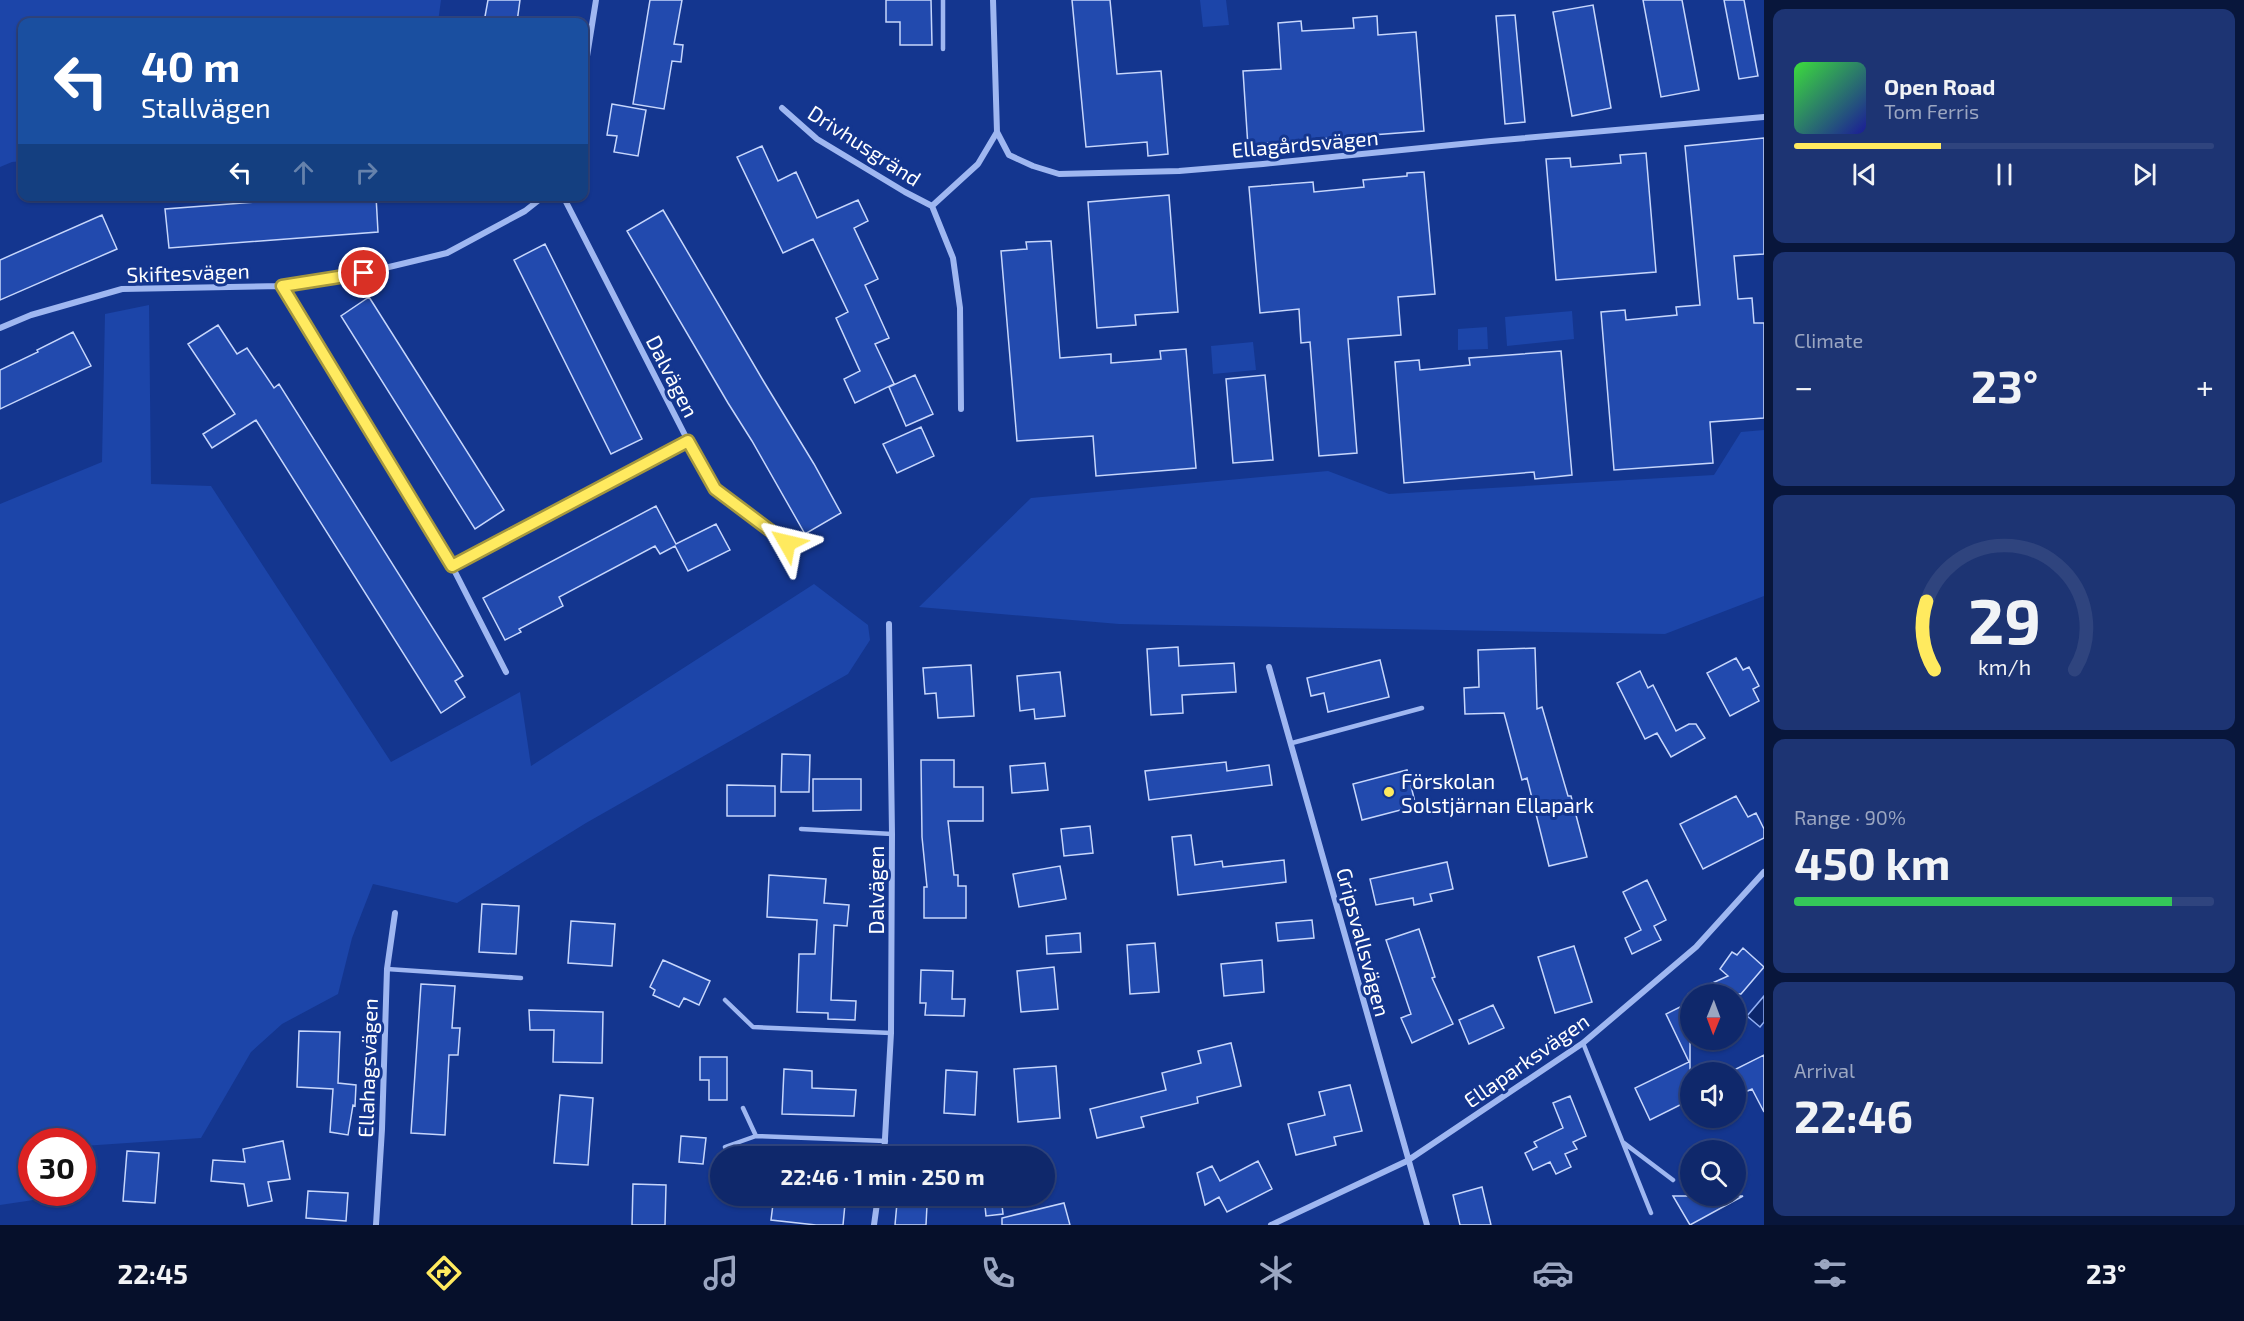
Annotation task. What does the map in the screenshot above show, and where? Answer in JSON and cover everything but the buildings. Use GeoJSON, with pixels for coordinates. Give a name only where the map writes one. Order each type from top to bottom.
{"type":"FeatureCollection","features":[{"type":"Feature","properties":{"kind":"street"},"geometry":{"type":"LineString","coordinates":[[588,50],[596,0]]}},
{"type":"Feature","properties":{"kind":"street"},"geometry":{"type":"LineString","coordinates":[[993,0],[997,132]]}},
{"type":"Feature","properties":{"kind":"street","name":"Drivhusgränd"},"geometry":{"type":"LineString","coordinates":[[782,108],[817,139],[932,206],[953,258],[960,308],[960,409]]}},
{"type":"Feature","properties":{"kind":"street","name":"Ellagårdsvägen"},"geometry":{"type":"LineString","coordinates":[[997,132],[1009,154],[1033,166],[1059,174],[1179,171],[1764,117]]}},
{"type":"Feature","properties":{"kind":"street","name":"Drivhusgränd"},"geometry":{"type":"LineString","coordinates":[[932,206],[978,164],[997,132]]}},
{"type":"Feature","properties":{"kind":"street","name":"Skiftesvägen"},"geometry":{"type":"LineString","coordinates":[[0,328],[31,315],[122,289],[282,286],[364,273],[447,253],[525,211],[538,201]]}},
{"type":"Feature","properties":{"kind":"street","name":"Dalvägen"},"geometry":{"type":"LineString","coordinates":[[566,201],[688,441],[715,489],[787,543]]}},
{"type":"Feature","properties":{"kind":"street"},"geometry":{"type":"LineString","coordinates":[[282,286],[452,566],[506,672]]}},
{"type":"Feature","properties":{"kind":"street"},"geometry":{"type":"LineString","coordinates":[[452,566],[688,441]]}},
{"type":"Feature","properties":{"kind":"street","name":"Dalvägen"},"geometry":{"type":"LineString","coordinates":[[885,1146],[891,1033],[892,834],[889,624]]}},
{"type":"Feature","properties":{"kind":"street","name":"Gripsvallsvägen"},"geometry":{"type":"LineString","coordinates":[[1269,667],[1426,1225]]}},
{"type":"Feature","properties":{"kind":"street","name":"Ellaparksvägen"},"geometry":{"type":"LineString","coordinates":[[1271,1225],[1407,1161],[1583,1043],[1696,946],[1764,872]]}},
{"type":"Feature","properties":{"kind":"street","name":"Ellahagsvägen"},"geometry":{"type":"LineString","coordinates":[[376,1225],[382,1129],[387,969],[395,913]]}},
{"type":"Feature","properties":{"kind":"street"},"geometry":{"type":"LineString","coordinates":[[874,1225],[877,1206]]}},
{"type":"Feature","properties":{"kind":"lane"},"geometry":{"type":"LineString","coordinates":[[943,0],[943,49]]}},
{"type":"Feature","properties":{"kind":"lane"},"geometry":{"type":"LineString","coordinates":[[1292,743],[1422,708]]}},
{"type":"Feature","properties":{"kind":"lane"},"geometry":{"type":"LineString","coordinates":[[801,829],[892,834]]}},
{"type":"Feature","properties":{"kind":"lane"},"geometry":{"type":"LineString","coordinates":[[387,969],[521,978]]}},
{"type":"Feature","properties":{"kind":"lane"},"geometry":{"type":"LineString","coordinates":[[725,1000],[753,1027],[891,1033]]}},
{"type":"Feature","properties":{"kind":"lane"},"geometry":{"type":"LineString","coordinates":[[1583,1043],[1651,1213]]}},
{"type":"Feature","properties":{"kind":"lane"},"geometry":{"type":"LineString","coordinates":[[743,1108],[756,1136]]}},
{"type":"Feature","properties":{"kind":"lane"},"geometry":{"type":"LineString","coordinates":[[729,1146],[756,1136],[886,1141]]}},
{"type":"Feature","properties":{"kind":"lane"},"geometry":{"type":"LineString","coordinates":[[1622,1141],[1673,1180]]}},
{"type":"Feature","properties":{"kind":"shaded area"},"geometry":{"type":"Polygon","coordinates":[[[0,0],[441,0],[439,18],[18,18],[18,161],[0,167],[0,0]]]}},
{"type":"Feature","properties":{"kind":"shaded area"},"geometry":{"type":"Polygon","coordinates":[[[1200,0],[1226,0],[1229,25],[1203,27],[1200,0]]]}},
{"type":"Feature","properties":{"kind":"shaded area"},"geometry":{"type":"Polygon","coordinates":[[[149,305],[151,484],[211,486],[391,762],[520,692],[531,766],[814,584],[868,625],[870,640],[848,674],[586,823],[457,903],[373,884],[352,938],[338,994],[282,1024],[251,1052],[201,1138],[96,1145],[96,1128],[18,1128],[18,1202],[0,1205],[0,504],[102,462],[105,314],[149,305]]]}},
{"type":"Feature","properties":{"kind":"shaded area"},"geometry":{"type":"Polygon","coordinates":[[[1572,311],[1574,339],[1507,346],[1505,317],[1572,311]]]}},
{"type":"Feature","properties":{"kind":"shaded area"},"geometry":{"type":"Polygon","coordinates":[[[1487,327],[1488,349],[1458,350],[1458,329],[1487,327]]]}},
{"type":"Feature","properties":{"kind":"shaded area"},"geometry":{"type":"Polygon","coordinates":[[[1253,342],[1256,370],[1213,374],[1211,346],[1253,342]]]}},
{"type":"Feature","properties":{"kind":"shaded area"},"geometry":{"type":"Polygon","coordinates":[[[1764,430],[1764,596],[1665,634],[1119,624],[919,607],[1031,498],[1328,471],[1389,494],[1714,475],[1741,432],[1764,430]]]}},
{"type":"Feature","properties":{"kind":"shaded area"},"geometry":{"type":"Polygon","coordinates":[[[1764,996],[1764,1022],[1760,1027],[1747,1016],[1764,996]]]}},
{"type":"Feature","properties":{"kind":"place","name":"Förskolan Solstjärnan Ellapark"},"geometry":{"type":"Point","coordinates":[1389,792]}},
{"type":"Feature","properties":{"kind":"route"},"geometry":{"type":"LineString","coordinates":[[364,273],[282,286],[452,566],[688,441],[715,489],[787,543]]}}]}
